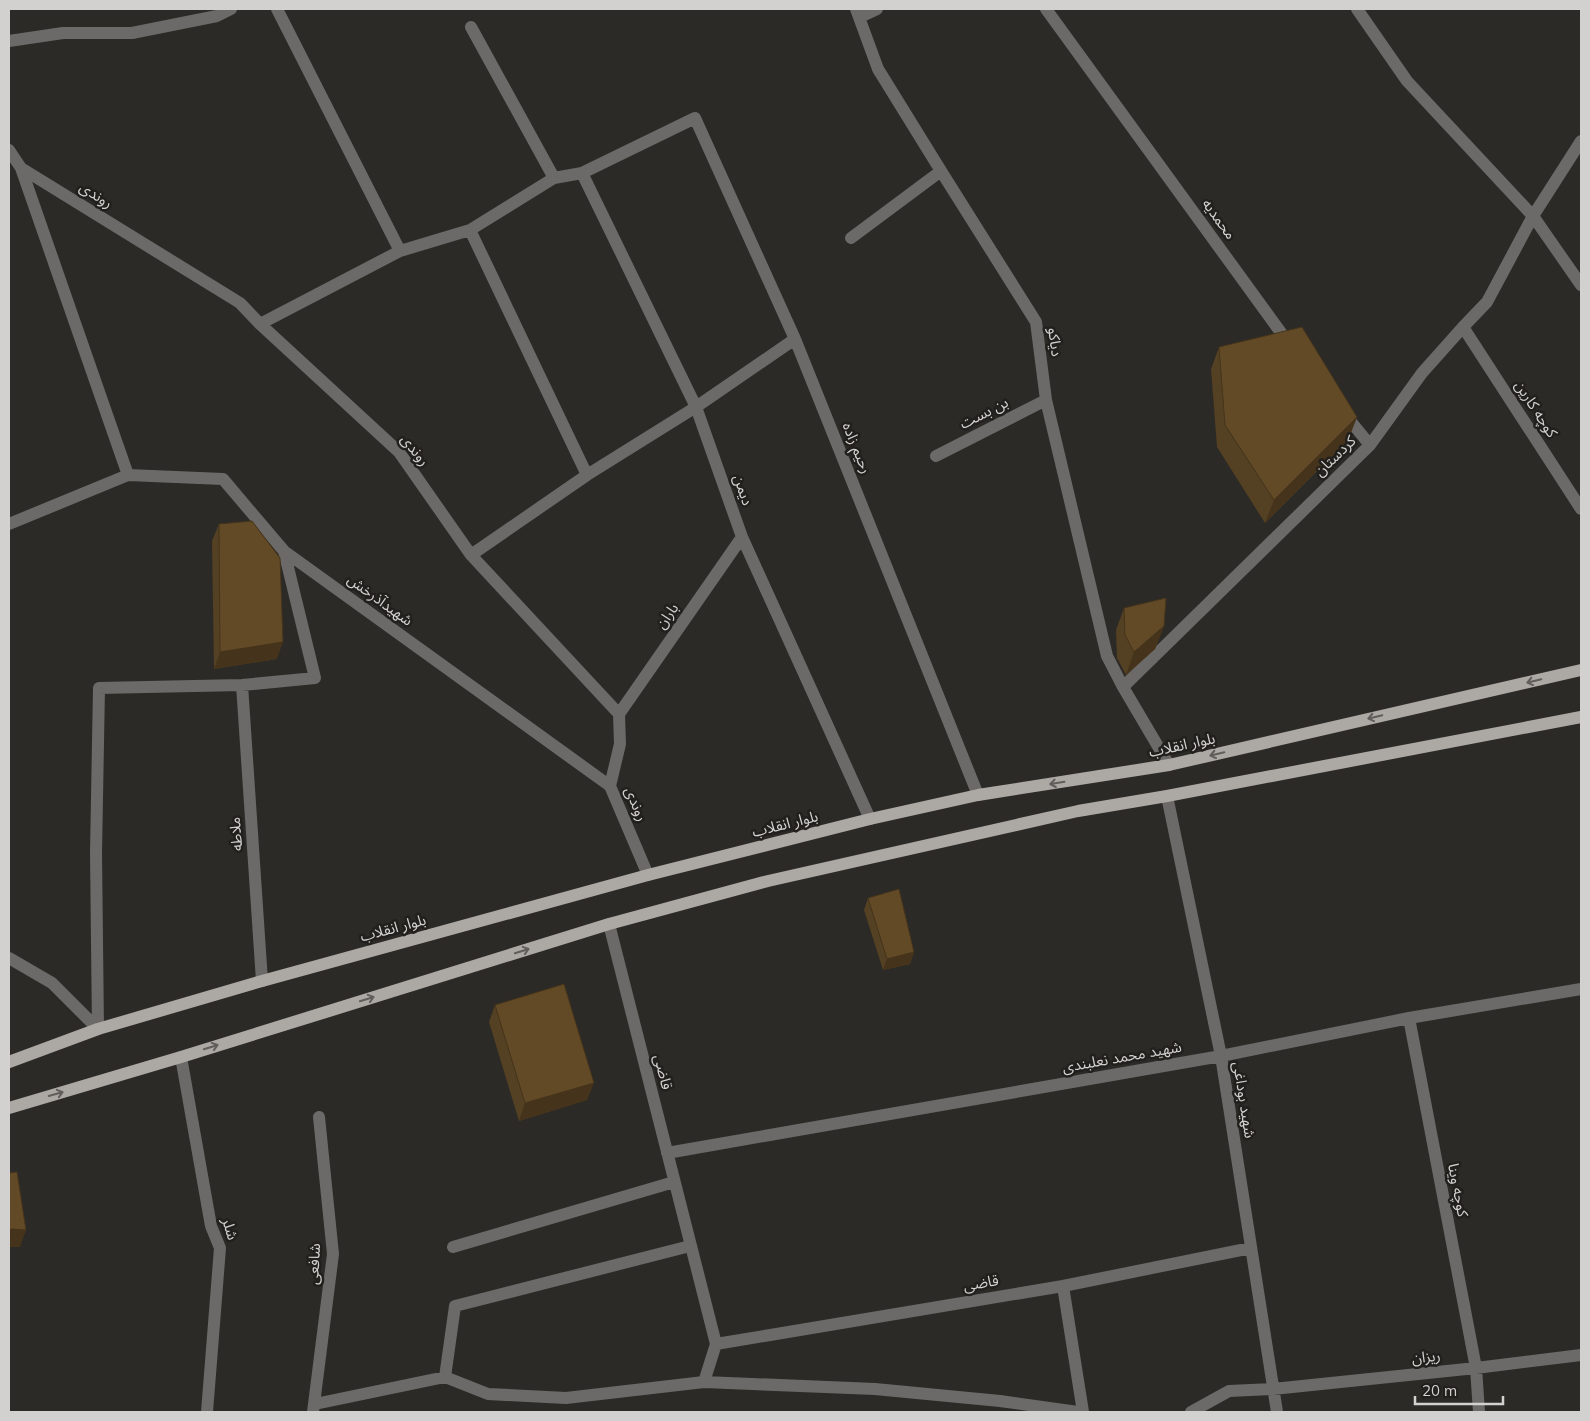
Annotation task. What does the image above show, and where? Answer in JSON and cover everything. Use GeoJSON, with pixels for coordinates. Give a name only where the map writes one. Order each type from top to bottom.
{"type":"FeatureCollection","features":[{"type":"Feature","properties":{"kind":"main road","name":"بلوار انقلاب"},"geometry":{"type":"LineString","coordinates":[[9,1062],[98,1029],[262,981],[648,875],[870,819],[978,795],[1169,765],[1581,670]]}},
{"type":"Feature","properties":{"kind":"main road"},"geometry":{"type":"LineString","coordinates":[[9,1108],[181,1057],[609,924],[768,881],[1078,811],[1581,717]]}},
{"type":"Feature","properties":{"kind":"street"},"geometry":{"type":"LineString","coordinates":[[9,41],[63,33],[132,33],[217,16],[231,9]]}},
{"type":"Feature","properties":{"kind":"street"},"geometry":{"type":"LineString","coordinates":[[277,9],[400,251]]}},
{"type":"Feature","properties":{"kind":"street"},"geometry":{"type":"LineString","coordinates":[[858,13],[877,9]]}},
{"type":"Feature","properties":{"kind":"street","name":"محمدیه"},"geometry":{"type":"LineString","coordinates":[[1046,9],[1300,357]]}},
{"type":"Feature","properties":{"kind":"street"},"geometry":{"type":"LineString","coordinates":[[1357,9],[1407,81],[1533,216],[1581,285]]}},
{"type":"Feature","properties":{"kind":"street","name":"دیاکو"},"geometry":{"type":"LineString","coordinates":[[858,13],[878,69],[1036,322],[1046,400],[1107,656],[1123,687]]}},
{"type":"Feature","properties":{"kind":"street"},"geometry":{"type":"LineString","coordinates":[[470,27],[554,178]]}},
{"type":"Feature","properties":{"kind":"street","name":"رحیم زاده"},"geometry":{"type":"LineString","coordinates":[[582,173],[695,118],[795,339],[978,795]]}},
{"type":"Feature","properties":{"kind":"street","name":"کردستان"},"geometry":{"type":"LineString","coordinates":[[1123,687],[1370,445],[1422,373],[1487,302],[1533,216],[1581,141]]}},
{"type":"Feature","properties":{"kind":"street","name":"روندی"},"geometry":{"type":"LineString","coordinates":[[9,150],[21,168],[240,303],[260,324],[399,452],[471,555],[620,714],[620,744],[610,786],[648,875]]}},
{"type":"Feature","properties":{"kind":"street"},"geometry":{"type":"LineString","coordinates":[[9,524],[128,476],[21,168]]}},
{"type":"Feature","properties":{"kind":"street"},"geometry":{"type":"LineString","coordinates":[[851,238],[940,171]]}},
{"type":"Feature","properties":{"kind":"street"},"geometry":{"type":"LineString","coordinates":[[260,324],[400,251],[470,230],[554,178],[582,173]]}},
{"type":"Feature","properties":{"kind":"street","name":"دیمن"},"geometry":{"type":"LineString","coordinates":[[582,173],[696,408],[742,537],[870,819]]}},
{"type":"Feature","properties":{"kind":"street"},"geometry":{"type":"LineString","coordinates":[[470,230],[587,475]]}},
{"type":"Feature","properties":{"kind":"street","name":"کوچه کارین"},"geometry":{"type":"LineString","coordinates":[[1463,327],[1581,509]]}},
{"type":"Feature","properties":{"kind":"street"},"geometry":{"type":"LineString","coordinates":[[471,555],[587,475],[696,408],[795,339]]}},
{"type":"Feature","properties":{"kind":"street","name":"بن بست"},"geometry":{"type":"LineString","coordinates":[[936,456],[1046,400]]}},
{"type":"Feature","properties":{"kind":"street"},"geometry":{"type":"LineString","coordinates":[[1335,401],[1370,445]]}},
{"type":"Feature","properties":{"kind":"street","name":"شهیدآذرخش"},"geometry":{"type":"LineString","coordinates":[[128,476],[223,479],[284,551],[610,786]]}},
{"type":"Feature","properties":{"kind":"street","name":"باران"},"geometry":{"type":"LineString","coordinates":[[620,714],[742,537]]}},
{"type":"Feature","properties":{"kind":"street"},"geometry":{"type":"LineString","coordinates":[[98,1029],[96,853],[99,688],[242,685],[315,678],[284,551]]}},
{"type":"Feature","properties":{"kind":"street","name":"ملاطه"},"geometry":{"type":"LineString","coordinates":[[242,685],[262,981]]}},
{"type":"Feature","properties":{"kind":"street"},"geometry":{"type":"LineString","coordinates":[[1123,687],[1169,765]]}},
{"type":"Feature","properties":{"kind":"street","name":"شهید بوداغی"},"geometry":{"type":"LineString","coordinates":[[1166,796],[1221,1056],[1277,1412]]}},
{"type":"Feature","properties":{"kind":"street","name":"قاضی"},"geometry":{"type":"LineString","coordinates":[[609,924],[716,1344],[1063,1286],[1251,1248]]}},
{"type":"Feature","properties":{"kind":"street"},"geometry":{"type":"LineString","coordinates":[[9,958],[52,983],[98,1029]]}},
{"type":"Feature","properties":{"kind":"street","name":"شهید محمد نعلبندی"},"geometry":{"type":"LineString","coordinates":[[667,1153],[1221,1056],[1409,1018],[1581,989]]}},
{"type":"Feature","properties":{"kind":"street","name":"کوچه وینا"},"geometry":{"type":"LineString","coordinates":[[1409,1018],[1476,1368],[1479,1412]]}},
{"type":"Feature","properties":{"kind":"street","name":"شلر"},"geometry":{"type":"LineString","coordinates":[[181,1057],[211,1226],[220,1248],[208,1412]]}},
{"type":"Feature","properties":{"kind":"street","name":"شافعی"},"geometry":{"type":"LineString","coordinates":[[314,1408],[333,1254],[319,1117]]}},
{"type":"Feature","properties":{"kind":"street"},"geometry":{"type":"LineString","coordinates":[[453,1247],[674,1182]]}},
{"type":"Feature","properties":{"kind":"street"},"geometry":{"type":"LineString","coordinates":[[445,1376],[455,1306],[690,1246]]}},
{"type":"Feature","properties":{"kind":"street"},"geometry":{"type":"LineString","coordinates":[[1063,1286],[1084,1412]]}},
{"type":"Feature","properties":{"kind":"street"},"geometry":{"type":"LineString","coordinates":[[704,1382],[716,1344]]}},
{"type":"Feature","properties":{"kind":"street","name":"ریزان"},"geometry":{"type":"LineString","coordinates":[[1191,1412],[1229,1391],[1273,1389],[1581,1355]]}},
{"type":"Feature","properties":{"kind":"street"},"geometry":{"type":"LineString","coordinates":[[314,1408],[445,1376],[488,1394],[566,1398],[704,1382],[875,1389],[1000,1401],[1078,1412]]}},
{"type":"Feature","properties":{"kind":"building"},"geometry":{"type":"Polygon","coordinates":[[[1302,327],[1357,417],[1274,500],[1225,425],[1219,347],[1302,327]]]}},
{"type":"Feature","properties":{"kind":"building"},"geometry":{"type":"Polygon","coordinates":[[[252,521],[280,558],[283,642],[220,652],[219,524],[252,521]]]}},
{"type":"Feature","properties":{"kind":"building"},"geometry":{"type":"Polygon","coordinates":[[[1166,598],[1164,626],[1134,652],[1125,635],[1124,608],[1166,598]]]}},
{"type":"Feature","properties":{"kind":"building"},"geometry":{"type":"Polygon","coordinates":[[[899,889],[914,952],[887,959],[868,898],[899,889]]]}},
{"type":"Feature","properties":{"kind":"building"},"geometry":{"type":"Polygon","coordinates":[[[564,984],[594,1083],[525,1103],[495,1005],[564,984]]]}},
{"type":"Feature","properties":{"kind":"building"},"geometry":{"type":"Polygon","coordinates":[[[17,1172],[26,1230],[9,1230],[9,1173],[17,1172]]]}}]}
